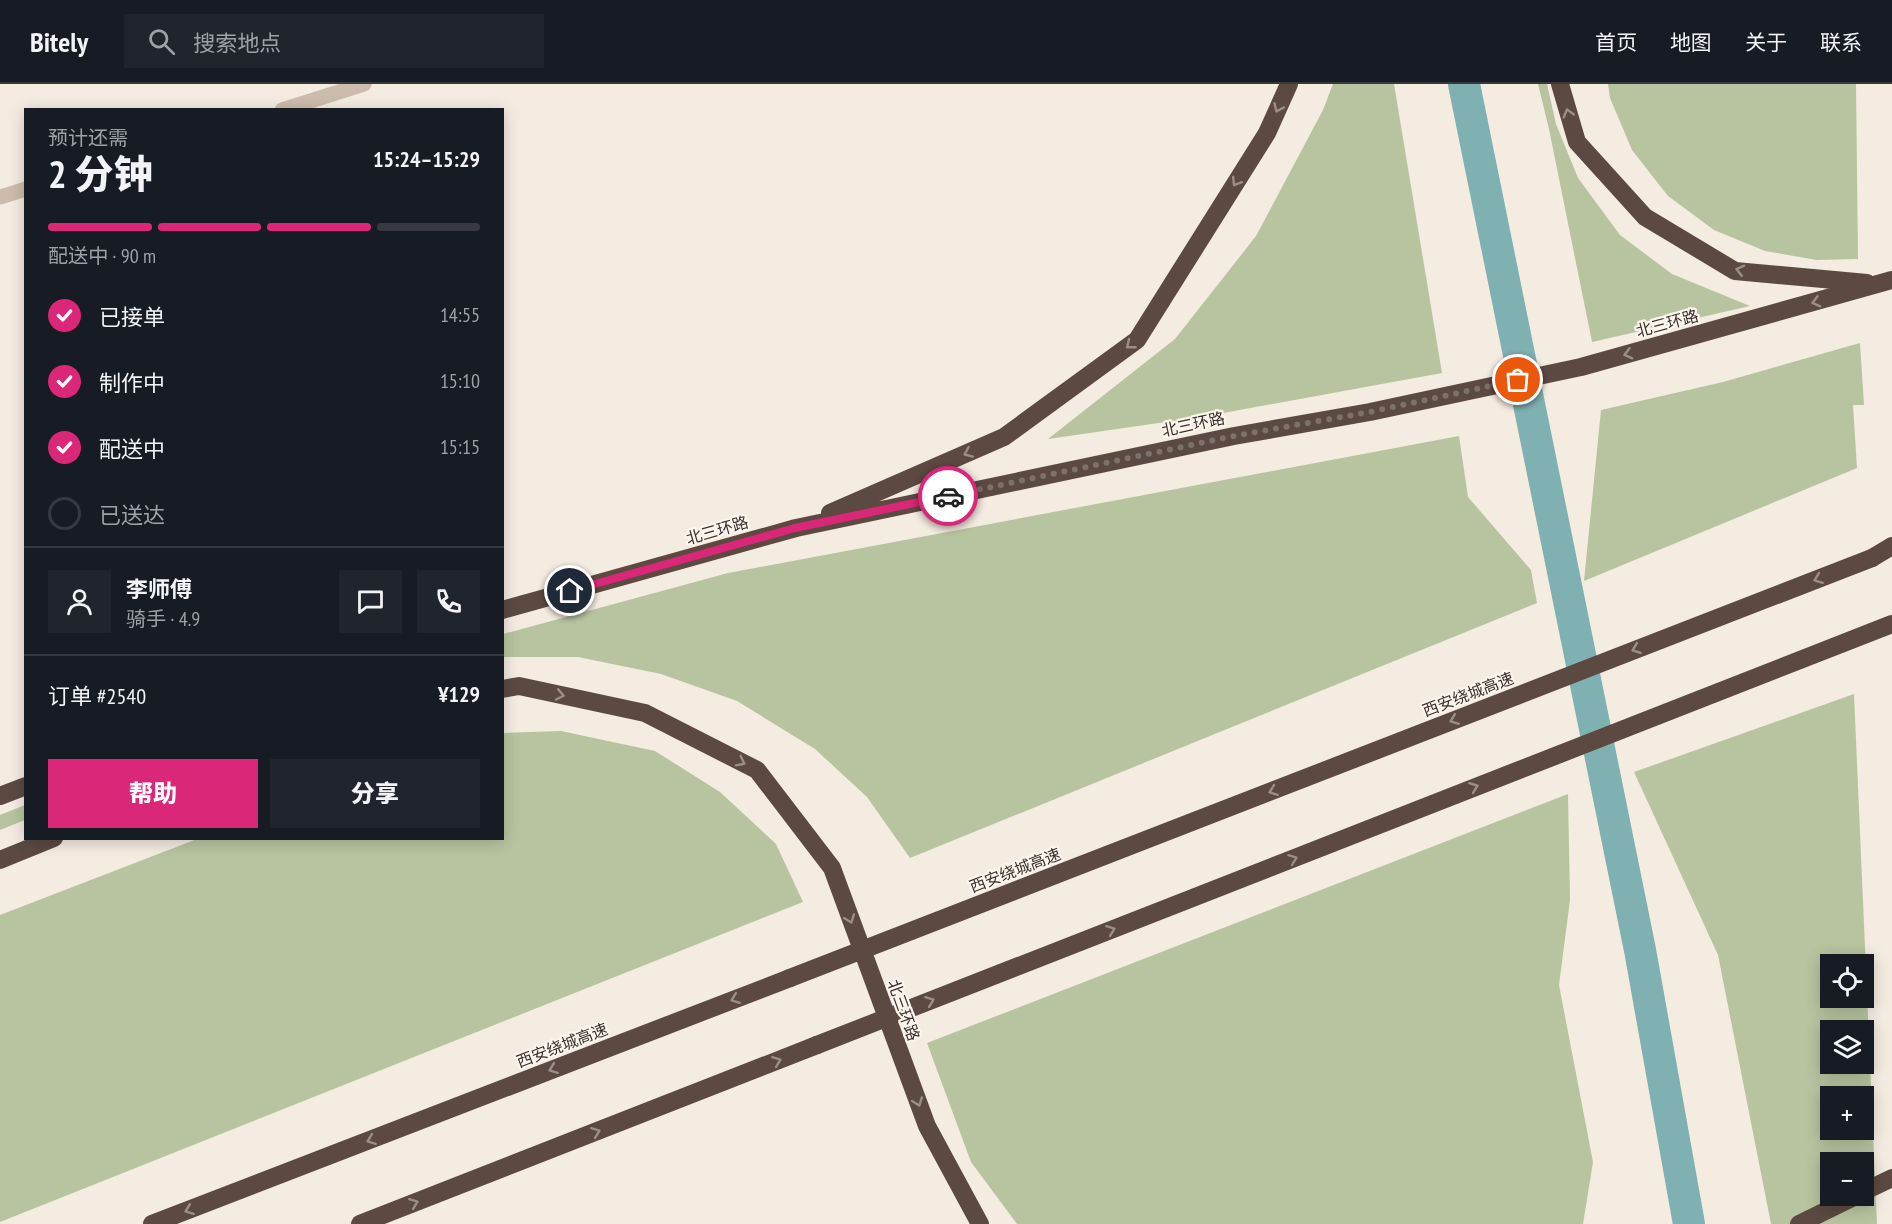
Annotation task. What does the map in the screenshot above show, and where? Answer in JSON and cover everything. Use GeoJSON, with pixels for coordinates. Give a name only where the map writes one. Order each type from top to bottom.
{"type":"FeatureCollection","features":[{"type":"Feature","properties":{"kind":"highway"},"geometry":{"type":"LineString","coordinates":[[795,528],[1004,437],[1137,340],[1267,133],[1289,84]]}},
{"type":"Feature","properties":{"kind":"highway"},"geometry":{"type":"LineString","coordinates":[[1560,84],[1577,142],[1645,217],[1735,271],[1812,279],[1887,282]]}},
{"type":"Feature","properties":{"kind":"highway","name":"北三环路"},"geometry":{"type":"LineString","coordinates":[[504,609],[795,528],[1234,436],[1370,412],[1581,367],[1887,282]]}},
{"type":"Feature","properties":{"kind":"highway","name":"西安绕城高速"},"geometry":{"type":"LineString","coordinates":[[152,1224],[1872,558],[1892,548]]}},
{"type":"Feature","properties":{"kind":"highway"},"geometry":{"type":"LineString","coordinates":[[360,1224],[1892,624]]}},
{"type":"Feature","properties":{"kind":"highway","name":"北三环路"},"geometry":{"type":"LineString","coordinates":[[504,689],[519,686],[645,713],[756,770],[832,868],[927,1126],[980,1224]]}},
{"type":"Feature","properties":{"kind":"highway"},"geometry":{"type":"LineString","coordinates":[[0,796],[24,787]]}},
{"type":"Feature","properties":{"kind":"highway"},"geometry":{"type":"LineString","coordinates":[[0,860],[49,840]]}},
{"type":"Feature","properties":{"kind":"highway"},"geometry":{"type":"LineString","coordinates":[[1874,1187],[1892,1178]]}},
{"type":"Feature","properties":{"kind":"highway"},"geometry":{"type":"LineString","coordinates":[[1799,1224],[1836,1206]]}},
{"type":"Feature","properties":{"kind":"street"},"geometry":{"type":"LineString","coordinates":[[288,108],[364,84]]}},
{"type":"Feature","properties":{"kind":"street"},"geometry":{"type":"LineString","coordinates":[[0,197],[24,190]]}},
{"type":"Feature","properties":{"kind":"green space"},"geometry":{"type":"Polygon","coordinates":[[[1333,84],[1394,84],[1442,373],[1207,416],[1048,439],[1175,339],[1256,236],[1323,110],[1333,84]]]}},
{"type":"Feature","properties":{"kind":"green space"},"geometry":{"type":"Polygon","coordinates":[[[1538,84],[1547,84],[1556,124],[1578,178],[1620,235],[1672,274],[1750,306],[1592,342],[1538,84]]]}},
{"type":"Feature","properties":{"kind":"green space"},"geometry":{"type":"Polygon","coordinates":[[[1608,84],[1856,84],[1858,259],[1817,260],[1765,251],[1714,230],[1668,196],[1632,150],[1610,98],[1608,84]]]}},
{"type":"Feature","properties":{"kind":"green space"},"geometry":{"type":"Polygon","coordinates":[[[1860,343],[1864,405],[1853,405],[1857,468],[1584,581],[1601,410],[1723,382],[1860,343]]]}},
{"type":"Feature","properties":{"kind":"green space"},"geometry":{"type":"Polygon","coordinates":[[[1459,436],[1468,497],[1531,570],[1537,603],[910,858],[867,797],[815,749],[737,701],[661,674],[578,657],[504,657],[504,634],[728,573],[1459,436]]]}},
{"type":"Feature","properties":{"kind":"green space"},"geometry":{"type":"Polygon","coordinates":[[[1854,694],[1865,954],[1820,954],[1820,1008],[1868,1008],[1868,1020],[1820,1020],[1820,1074],[1870,1074],[1871,1086],[1820,1086],[1820,1140],[1873,1140],[1874,1152],[1820,1152],[1820,1206],[1874,1206],[1874,1155],[1877,1224],[1771,1224],[1718,955],[1634,772],[1854,694]]]}},
{"type":"Feature","properties":{"kind":"green space"},"geometry":{"type":"Polygon","coordinates":[[[561,731],[655,751],[720,792],[776,844],[803,902],[0,1222],[0,915],[194,840],[504,840],[504,733],[561,731]]]}},
{"type":"Feature","properties":{"kind":"green space"},"geometry":{"type":"Polygon","coordinates":[[[1568,794],[1570,900],[1559,985],[1593,1162],[1583,1224],[1017,1224],[971,1162],[927,1043],[1568,794]]]}},
{"type":"Feature","properties":{"kind":"green space"},"geometry":{"type":"Polygon","coordinates":[[[24,805],[24,820],[0,830],[0,815],[24,805]]]}},
{"type":"Feature","properties":{"kind":"waterway"},"geometry":{"type":"LineString","coordinates":[[1464,84],[1640,950],[1689,1224]]}},
{"type":"Feature","properties":{"kind":"way so far"},"geometry":{"type":"LineString","coordinates":[[948,496],[1234,436],[1370,412],[1518,380]]}},
{"type":"Feature","properties":{"kind":"route"},"geometry":{"type":"LineString","coordinates":[[570,591],[795,528],[948,496]]}}]}
